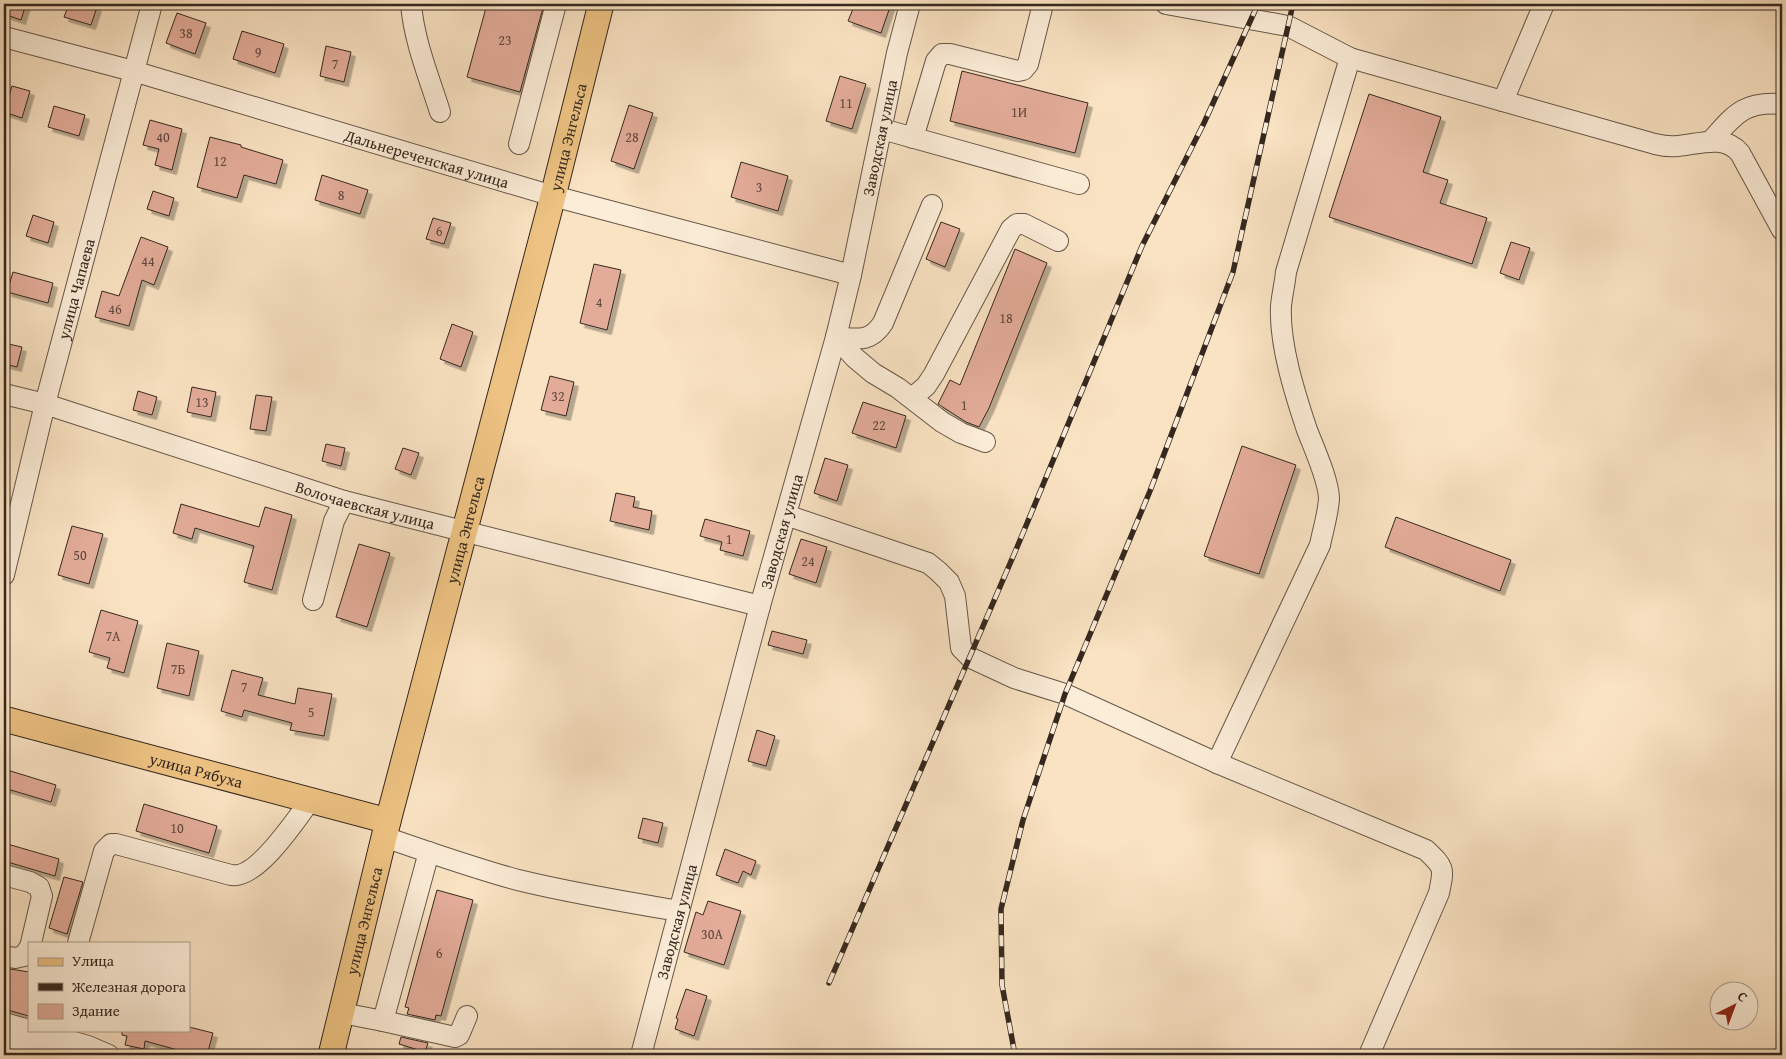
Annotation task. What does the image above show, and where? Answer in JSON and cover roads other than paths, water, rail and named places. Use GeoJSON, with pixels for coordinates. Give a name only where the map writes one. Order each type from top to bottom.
{"type":"FeatureCollection","features":[{"type":"Feature","properties":{"kind":"main road","name":"улица Энгельса"},"geometry":{"type":"LineString","coordinates":[[332,1055],[386,829],[601,4]]}},
{"type":"Feature","properties":{"kind":"main road","name":"улица Рябуха"},"geometry":{"type":"LineString","coordinates":[[4,719],[309,802],[386,829]]}},
{"type":"Feature","properties":{"kind":"street","name":"улица Чапаева"},"geometry":{"type":"LineString","coordinates":[[4,575],[45,404],[152,4]]}},
{"type":"Feature","properties":{"kind":"street"},"geometry":{"type":"LineString","coordinates":[[411,4],[412,19],[417,39],[440,112]]}},
{"type":"Feature","properties":{"kind":"street"},"geometry":{"type":"LineString","coordinates":[[519,144],[556,4]]}},
{"type":"Feature","properties":{"kind":"street","name":"Заводская улица"},"geometry":{"type":"LineString","coordinates":[[641,1055],[760,606],[836,337],[851,275],[897,53],[910,4]]}},
{"type":"Feature","properties":{"kind":"street"},"geometry":{"type":"LineString","coordinates":[[913,138],[936,61],[942,54],[950,54],[1018,71],[1023,70],[1028,64],[1043,4]]}},
{"type":"Feature","properties":{"kind":"street"},"geometry":{"type":"LineString","coordinates":[[1166,4],[1288,26],[1350,58],[1668,147],[1711,141],[1728,143],[1735,146],[1740,153],[1782,230]]}},
{"type":"Feature","properties":{"kind":"street"},"geometry":{"type":"LineString","coordinates":[[1503,101],[1544,4]]}},
{"type":"Feature","properties":{"kind":"street","name":"Дальнереченская улица"},"geometry":{"type":"LineString","coordinates":[[4,37],[133,71],[552,196],[851,275]]}},
{"type":"Feature","properties":{"kind":"street"},"geometry":{"type":"LineString","coordinates":[[1216,762],[1320,545],[1325,520],[1329,498],[1289,370],[1283,337],[1281,306],[1286,272],[1350,58]]}},
{"type":"Feature","properties":{"kind":"street"},"geometry":{"type":"LineString","coordinates":[[1711,141],[1733,116],[1746,108],[1765,103],[1782,104]]}},
{"type":"Feature","properties":{"kind":"street"},"geometry":{"type":"LineString","coordinates":[[882,129],[1079,184]]}},
{"type":"Feature","properties":{"kind":"street"},"geometry":{"type":"LineString","coordinates":[[836,337],[865,338],[878,330],[883,323],[932,205]]}},
{"type":"Feature","properties":{"kind":"street"},"geometry":{"type":"LineString","coordinates":[[912,398],[926,386],[934,374],[1011,229],[1017,224],[1024,224],[1058,241]]}},
{"type":"Feature","properties":{"kind":"street"},"geometry":{"type":"LineString","coordinates":[[836,337],[854,357],[873,373],[912,398],[948,426],[985,442]]}},
{"type":"Feature","properties":{"kind":"street","name":"Волочаевская улица"},"geometry":{"type":"LineString","coordinates":[[4,394],[45,404],[344,501],[760,606]]}},
{"type":"Feature","properties":{"kind":"street"},"geometry":{"type":"LineString","coordinates":[[313,600],[334,521],[344,501]]}},
{"type":"Feature","properties":{"kind":"street"},"geometry":{"type":"LineString","coordinates":[[786,514],[928,563],[949,582],[955,596],[961,648],[970,658],[1014,678],[1065,694],[1216,762],[1426,850],[1441,864],[1442,877],[1439,893],[1369,1055]]}},
{"type":"Feature","properties":{"kind":"street"},"geometry":{"type":"LineString","coordinates":[[78,942],[104,851],[111,844],[231,875],[242,875],[252,869],[271,850],[288,831],[309,802]]}},
{"type":"Feature","properties":{"kind":"street"},"geometry":{"type":"LineString","coordinates":[[386,829],[429,852],[520,880],[594,897],[679,911]]}},
{"type":"Feature","properties":{"kind":"street"},"geometry":{"type":"LineString","coordinates":[[383,1021],[429,852]]}},
{"type":"Feature","properties":{"kind":"street"},"geometry":{"type":"LineString","coordinates":[[4,875],[30,882],[39,887],[42,896],[30,942]]}},
{"type":"Feature","properties":{"kind":"street"},"geometry":{"type":"LineString","coordinates":[[4,956],[15,958],[24,956],[28,950]]}},
{"type":"Feature","properties":{"kind":"street"},"geometry":{"type":"LineString","coordinates":[[342,1013],[455,1037],[459,1034],[466,1016]]}},
{"type":"Feature","properties":{"kind":"street"},"geometry":{"type":"LineString","coordinates":[[4,1023],[28,1029]]}},
{"type":"Feature","properties":{"kind":"street"},"geometry":{"type":"LineString","coordinates":[[37,1032],[88,1046],[109,1055]]}},
{"type":"Feature","properties":{"kind":"street"},"geometry":{"type":"LineString","coordinates":[[4,1039],[64,1055]]}},
{"type":"Feature","properties":{"kind":"railway"},"geometry":{"type":"LineString","coordinates":[[829,983],[1018,545],[1142,246],[1204,123],[1258,4]]}},
{"type":"Feature","properties":{"kind":"railway"},"geometry":{"type":"LineString","coordinates":[[1015,1055],[1002,985],[1001,909],[1023,820],[1065,694],[1150,491],[1233,272],[1293,4]]}}]}
